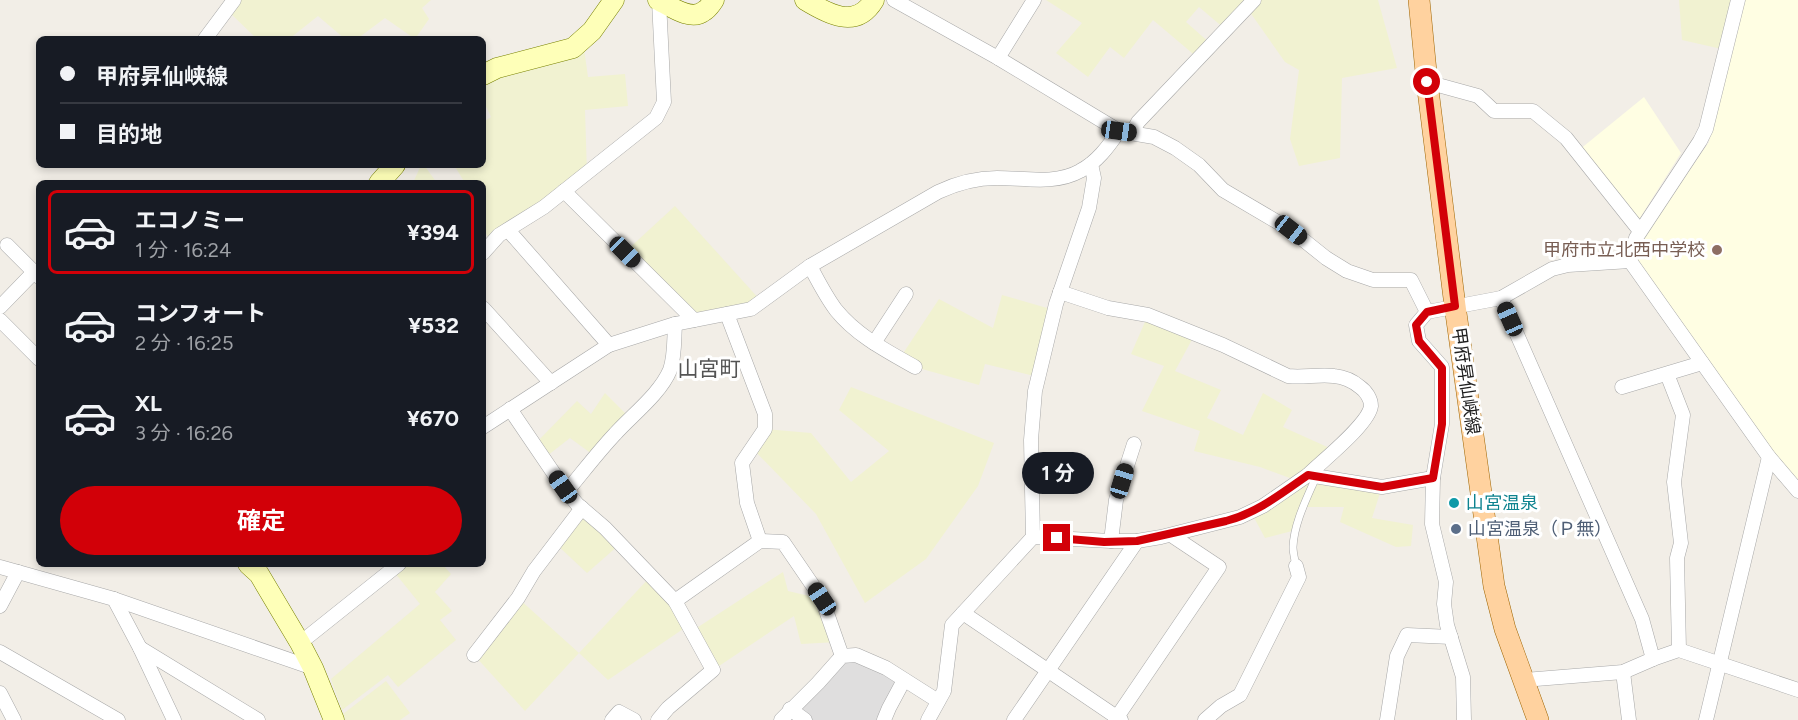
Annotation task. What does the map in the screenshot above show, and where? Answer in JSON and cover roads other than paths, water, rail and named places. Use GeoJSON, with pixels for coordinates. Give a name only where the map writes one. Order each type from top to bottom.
{"type":"FeatureCollection","features":[{"type":"Feature","properties":{"kind":"main road","name":"甲府昇仙峡線"},"geometry":{"type":"LineString","coordinates":[[1419,0],[1455,306],[1494,586],[1504,629],[1538,720]]}},
{"type":"Feature","properties":{"kind":"street"},"geometry":{"type":"LineString","coordinates":[[207,36],[234,0]]}},
{"type":"Feature","properties":{"kind":"street"},"geometry":{"type":"LineString","coordinates":[[486,74],[497,68],[573,48],[592,31],[614,0]]}},
{"type":"Feature","properties":{"kind":"street"},"geometry":{"type":"LineString","coordinates":[[486,250],[499,235],[544,207],[651,123],[661,110],[664,102],[659,0],[690,15],[705,11],[714,0]]}},
{"type":"Feature","properties":{"kind":"street"},"geometry":{"type":"LineString","coordinates":[[805,0],[824,11],[839,16],[856,16],[867,11],[874,0]]}},
{"type":"Feature","properties":{"kind":"street"},"geometry":{"type":"LineString","coordinates":[[894,0],[1125,132],[1154,137],[1175,148],[1199,165],[1223,190],[1291,230],[1326,258],[1347,271],[1373,280],[1411,280],[1427,312]]}},
{"type":"Feature","properties":{"kind":"street"},"geometry":{"type":"LineString","coordinates":[[998,58],[1034,0]]}},
{"type":"Feature","properties":{"kind":"street"},"geometry":{"type":"LineString","coordinates":[[486,421],[510,409],[609,345],[675,324],[750,309],[810,266],[909,208],[959,183],[994,178],[1060,178],[1078,172],[1091,164],[1138,122],[1254,0]]}},
{"type":"Feature","properties":{"kind":"street"},"geometry":{"type":"LineString","coordinates":[[1738,0],[1706,129],[1640,231],[1630,261],[1769,457],[1798,491]]}},
{"type":"Feature","properties":{"kind":"street"},"geometry":{"type":"LineString","coordinates":[[1427,82],[1478,96],[1494,111],[1533,111],[1566,138],[1640,231]]}},
{"type":"Feature","properties":{"kind":"street"},"geometry":{"type":"LineString","coordinates":[[928,720],[944,691],[952,625],[1033,537],[1031,440],[1035,391],[1060,292],[1089,208],[1094,178],[1091,164]]}},
{"type":"Feature","properties":{"kind":"street"},"geometry":{"type":"LineString","coordinates":[[382,180],[392,168]]}},
{"type":"Feature","properties":{"kind":"street"},"geometry":{"type":"LineString","coordinates":[[564,191],[694,320]]}},
{"type":"Feature","properties":{"kind":"street"},"geometry":{"type":"LineString","coordinates":[[508,230],[609,345]]}},
{"type":"Feature","properties":{"kind":"street"},"geometry":{"type":"LineString","coordinates":[[0,307],[36,275],[7,245]]}},
{"type":"Feature","properties":{"kind":"street"},"geometry":{"type":"LineString","coordinates":[[1464,720],[1463,678],[1450,637],[1444,604],[1446,582],[1432,524],[1433,478],[1442,424],[1442,368],[1419,341],[1416,325],[1427,312],[1501,297],[1552,269],[1568,265],[1630,261]]}},
{"type":"Feature","properties":{"kind":"street"},"geometry":{"type":"LineString","coordinates":[[810,266],[836,310],[857,331],[915,367]]}},
{"type":"Feature","properties":{"kind":"street"},"geometry":{"type":"LineString","coordinates":[[1033,537],[1111,542],[1137,541],[1171,535],[1240,517],[1263,506],[1312,475],[1360,426],[1371,404],[1366,392],[1353,381],[1335,376],[1299,378],[1288,376],[1223,345],[1148,315],[1108,308],[1060,292]]}},
{"type":"Feature","properties":{"kind":"street"},"geometry":{"type":"LineString","coordinates":[[874,343],[906,294]]}},
{"type":"Feature","properties":{"kind":"street"},"geometry":{"type":"LineString","coordinates":[[1501,297],[1642,619],[1653,659]]}},
{"type":"Feature","properties":{"kind":"street"},"geometry":{"type":"LineString","coordinates":[[486,311],[551,383]]}},
{"type":"Feature","properties":{"kind":"street"},"geometry":{"type":"LineString","coordinates":[[728,314],[765,414],[765,429],[742,463],[747,503],[760,541]]}},
{"type":"Feature","properties":{"kind":"street"},"geometry":{"type":"LineString","coordinates":[[0,320],[36,356]]}},
{"type":"Feature","properties":{"kind":"street"},"geometry":{"type":"LineString","coordinates":[[567,491],[663,381],[670,369],[675,324]]}},
{"type":"Feature","properties":{"kind":"street"},"geometry":{"type":"LineString","coordinates":[[1622,387],[1702,363]]}},
{"type":"Feature","properties":{"kind":"street"},"geometry":{"type":"LineString","coordinates":[[1667,374],[1683,415],[1674,482],[1681,543],[1677,558],[1679,650]]}},
{"type":"Feature","properties":{"kind":"street"},"geometry":{"type":"LineString","coordinates":[[510,409],[567,491],[675,601],[713,670],[668,708],[658,720]]}},
{"type":"Feature","properties":{"kind":"street"},"geometry":{"type":"LineString","coordinates":[[1111,542],[1116,500],[1134,444]]}},
{"type":"Feature","properties":{"kind":"street"},"geometry":{"type":"LineString","coordinates":[[1706,720],[1769,457]]}},
{"type":"Feature","properties":{"kind":"street"},"geometry":{"type":"LineString","coordinates":[[1312,475],[1382,487],[1433,478]]}},
{"type":"Feature","properties":{"kind":"street"},"geometry":{"type":"LineString","coordinates":[[474,655],[582,508]]}},
{"type":"Feature","properties":{"kind":"street"},"geometry":{"type":"LineString","coordinates":[[963,613],[1118,719],[1219,567],[1171,535]]}},
{"type":"Feature","properties":{"kind":"street"},"geometry":{"type":"LineString","coordinates":[[675,601],[760,541],[783,542],[822,599],[842,656]]}},
{"type":"Feature","properties":{"kind":"street"},"geometry":{"type":"LineString","coordinates":[[1014,720],[1137,541]]}},
{"type":"Feature","properties":{"kind":"street"},"geometry":{"type":"LineString","coordinates":[[1205,720],[1221,706],[1240,695],[1299,577],[1296,566]]}},
{"type":"Feature","properties":{"kind":"street"},"geometry":{"type":"LineString","coordinates":[[0,567],[114,599],[313,668]]}},
{"type":"Feature","properties":{"kind":"street"},"geometry":{"type":"LineString","coordinates":[[251,567],[259,574],[300,643],[334,720]]}},
{"type":"Feature","properties":{"kind":"street"},"geometry":{"type":"LineString","coordinates":[[300,643],[395,567]]}},
{"type":"Feature","properties":{"kind":"street"},"geometry":{"type":"LineString","coordinates":[[0,606],[18,572]]}},
{"type":"Feature","properties":{"kind":"street"},"geometry":{"type":"LineString","coordinates":[[114,599],[174,720]]}},
{"type":"Feature","properties":{"kind":"street"},"geometry":{"type":"LineString","coordinates":[[1387,720],[1397,656],[1407,635],[1450,637]]}},
{"type":"Feature","properties":{"kind":"street"},"geometry":{"type":"LineString","coordinates":[[140,648],[258,720]]}},
{"type":"Feature","properties":{"kind":"street"},"geometry":{"type":"LineString","coordinates":[[1523,680],[1623,672],[1679,650],[1798,690]]}},
{"type":"Feature","properties":{"kind":"street"},"geometry":{"type":"LineString","coordinates":[[0,652],[118,720]]}},
{"type":"Feature","properties":{"kind":"street"},"geometry":{"type":"LineString","coordinates":[[781,720],[842,656],[856,655],[886,668],[938,701]]}},
{"type":"Feature","properties":{"kind":"street"},"geometry":{"type":"LineString","coordinates":[[1623,672],[1629,720]]}},
{"type":"Feature","properties":{"kind":"street"},"geometry":{"type":"LineString","coordinates":[[884,720],[904,680]]}},
{"type":"Feature","properties":{"kind":"street"},"geometry":{"type":"LineString","coordinates":[[0,693],[14,720]]}},
{"type":"Feature","properties":{"kind":"street"},"geometry":{"type":"LineString","coordinates":[[790,710],[805,720]]}},
{"type":"Feature","properties":{"kind":"street"},"geometry":{"type":"LineString","coordinates":[[612,720],[620,712],[634,720]]}},
{"type":"Feature","properties":{"kind":"lane"},"geometry":{"type":"LineString","coordinates":[[1296,566],[1293,548],[1295,534],[1312,475]]}},
{"type":"Feature","properties":{"kind":"place","name":"甲府市立北西中学校"},"geometry":{"type":"Point","coordinates":[1717,250]}},
{"type":"Feature","properties":{"kind":"place","name":"山宮温泉"},"geometry":{"type":"Point","coordinates":[1454,503]}},
{"type":"Feature","properties":{"kind":"place","name":"山宮温泉（Ｐ無）"},"geometry":{"type":"Point","coordinates":[1456,529]}},
{"type":"Feature","properties":{"kind":"district","name":"山宮町"},"geometry":{"type":"Point","coordinates":[709,369]}}]}
